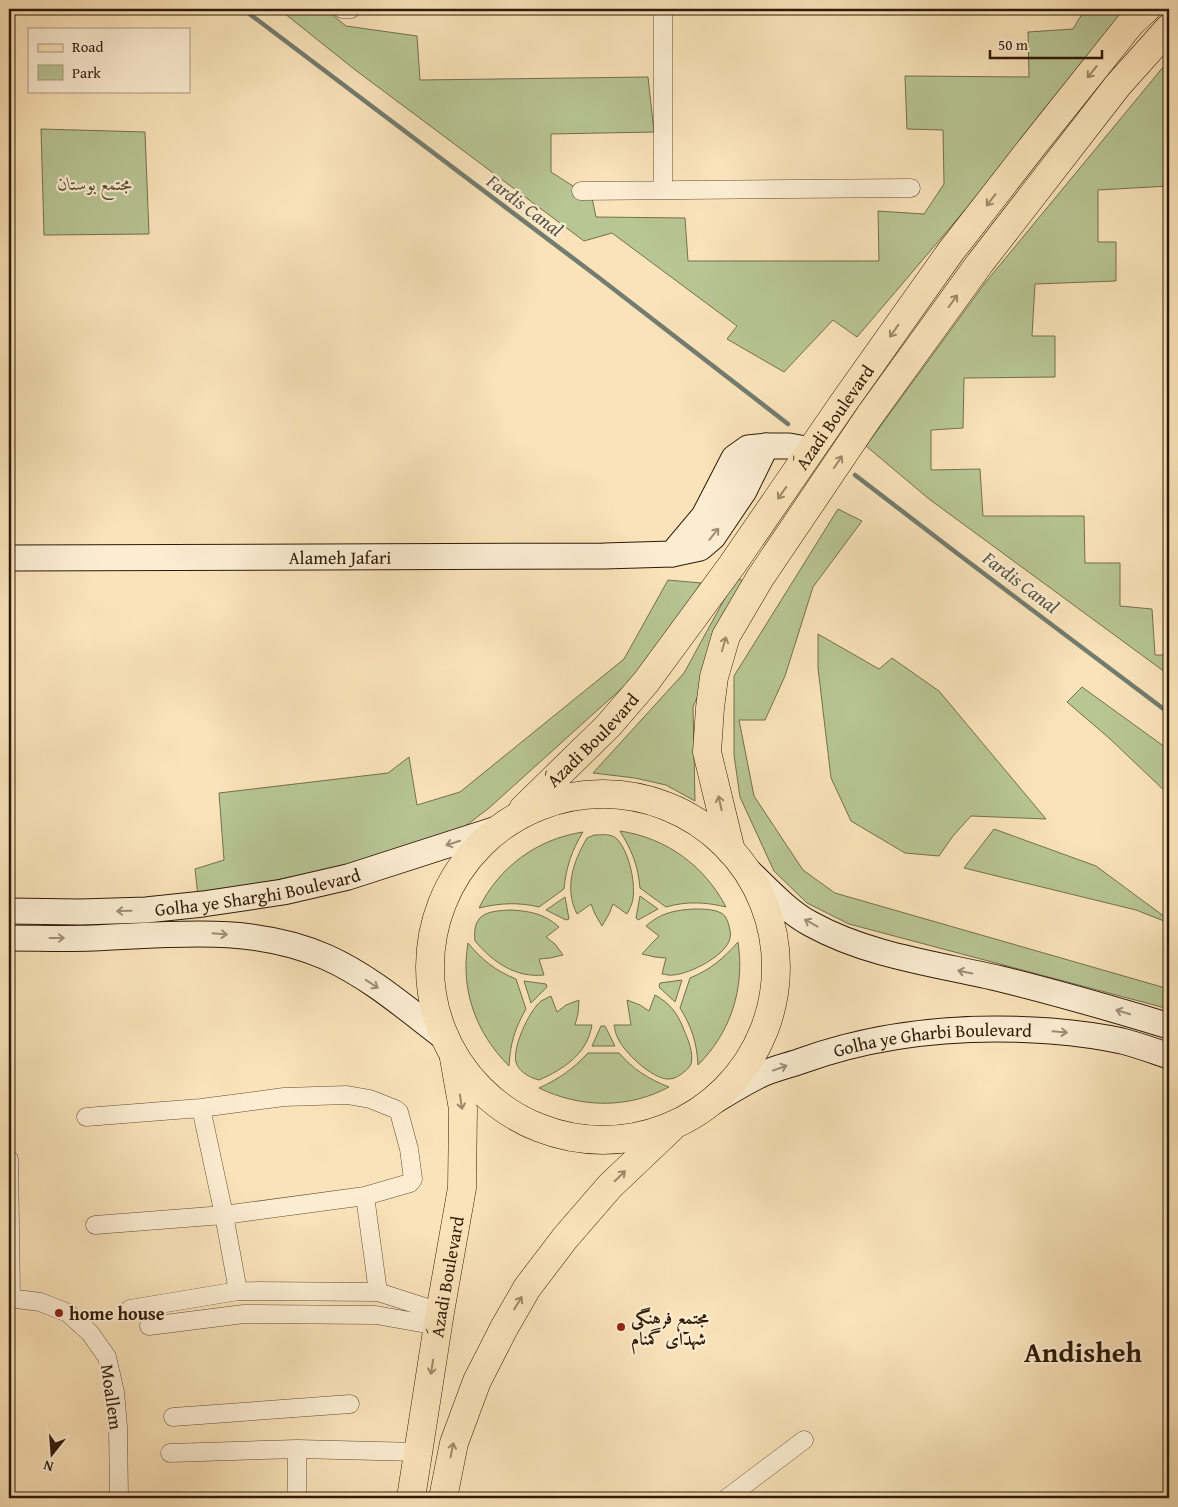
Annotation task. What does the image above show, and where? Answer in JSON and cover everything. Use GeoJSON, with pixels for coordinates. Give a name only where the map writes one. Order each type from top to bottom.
{"type":"FeatureCollection","features":[{"type":"Feature","properties":{"kind":"main road","name":"َAzadi Boulevard"},"geometry":{"type":"LineString","coordinates":[[507,823],[608,726],[646,682],[732,565],[951,251],[1124,32],[1146,9]]}},
{"type":"Feature","properties":{"kind":"main road","name":"َAzadi Boulevard"},"geometry":{"type":"LineString","coordinates":[[736,858],[707,752],[714,677],[726,636],[760,578],[870,415],[980,263],[1118,85],[1169,28]]}},
{"type":"Feature","properties":{"kind":"main road","name":"Alameh Jafari"},"geometry":{"type":"LineString","coordinates":[[9,558],[594,556],[672,554],[700,548],[713,537],[744,491],[766,446],[789,446],[811,450]]}},
{"type":"Feature","properties":{"kind":"main road"},"geometry":{"type":"LineString","coordinates":[[736,858],[761,896],[770,922],[775,948],[775,984],[768,1020],[754,1053],[732,1082],[706,1106],[674,1125],[640,1136],[604,1140],[568,1136],[550,1132],[517,1117],[488,1096],[463,1069],[449,1046],[434,1004],[430,977],[430,950],[437,914],[452,881],[462,866],[473,852],[507,823],[531,809],[565,798],[583,795],[620,795],[655,802],[688,817],[718,838],[789,909],[811,924],[859,945],[893,956],[1000,979],[1087,1001],[1169,1026]]}},
{"type":"Feature","properties":{"kind":"main road","name":"Golha ye Sharghi Boulevard"},"geometry":{"type":"LineString","coordinates":[[9,910],[80,912],[146,910],[283,892],[348,877],[507,823]]}},
{"type":"Feature","properties":{"kind":"main road","name":"Golha ye Sharghi Boulevard"},"geometry":{"type":"LineString","coordinates":[[9,938],[89,938],[213,933],[257,937],[282,942],[306,949],[345,967],[387,993],[449,1046]]}},
{"type":"Feature","properties":{"kind":"main road","name":"Golha ye Gharbi Boulevard"},"geometry":{"type":"LineString","coordinates":[[706,1106],[760,1075],[811,1057],[875,1041],[938,1031],[1026,1029],[1105,1037],[1169,1056]]}},
{"type":"Feature","properties":{"kind":"main road","name":"َAzadi Boulevard"},"geometry":{"type":"LineString","coordinates":[[411,1498],[462,1188],[463,1109],[449,1046]]}},
{"type":"Feature","properties":{"kind":"main road"},"geometry":{"type":"LineString","coordinates":[[443,1498],[454,1443],[477,1381],[527,1288],[565,1238],[610,1186],[674,1125]]}},
{"type":"Feature","properties":{"kind":"street"},"geometry":{"type":"LineString","coordinates":[[342,9],[351,9]]}},
{"type":"Feature","properties":{"kind":"street"},"geometry":{"type":"LineString","coordinates":[[663,9],[663,190]]}},
{"type":"Feature","properties":{"kind":"street"},"geometry":{"type":"LineString","coordinates":[[581,191],[911,188]]}},
{"type":"Feature","properties":{"kind":"street"},"geometry":{"type":"LineString","coordinates":[[86,1117],[201,1108],[284,1097],[347,1094],[370,1099],[396,1109],[399,1112],[413,1179],[410,1183],[365,1196],[224,1215],[95,1225]]}},
{"type":"Feature","properties":{"kind":"street"},"geometry":{"type":"LineString","coordinates":[[201,1108],[238,1291]]}},
{"type":"Feature","properties":{"kind":"street"},"geometry":{"type":"LineString","coordinates":[[9,1159],[10,1298]]}},
{"type":"Feature","properties":{"kind":"street"},"geometry":{"type":"LineString","coordinates":[[365,1196],[378,1292]]}},
{"type":"Feature","properties":{"kind":"street"},"geometry":{"type":"LineString","coordinates":[[130,1309],[238,1291],[378,1292],[439,1319]]}},
{"type":"Feature","properties":{"kind":"street","name":"Moallem"},"geometry":{"type":"LineString","coordinates":[[10,1298],[40,1302],[68,1313],[90,1333],[107,1357],[118,1426],[119,1498]]}},
{"type":"Feature","properties":{"kind":"street"},"geometry":{"type":"LineString","coordinates":[[149,1326],[244,1314],[376,1315],[439,1319]]}},
{"type":"Feature","properties":{"kind":"street"},"geometry":{"type":"LineString","coordinates":[[173,1417],[350,1404]]}},
{"type":"Feature","properties":{"kind":"street"},"geometry":{"type":"LineString","coordinates":[[727,1498],[804,1440]]}},
{"type":"Feature","properties":{"kind":"street"},"geometry":{"type":"LineString","coordinates":[[170,1452],[297,1448],[418,1452]]}},
{"type":"Feature","properties":{"kind":"street"},"geometry":{"type":"LineString","coordinates":[[297,1448],[297,1498]]}},
{"type":"Feature","properties":{"kind":"green space"},"geometry":{"type":"Polygon","coordinates":[[[279,9],[325,9],[346,26],[417,36],[420,80],[648,77],[654,132],[551,134],[551,172],[592,198],[596,217],[685,218],[688,261],[879,261],[878,211],[924,214],[944,184],[943,130],[907,129],[905,76],[1029,77],[1028,32],[1073,29],[1085,9],[1136,9],[857,337],[833,320],[784,372],[727,339],[737,326],[612,233],[584,241],[354,69],[279,9]]]}},
{"type":"Feature","properties":{"kind":"green space"},"geometry":{"type":"Polygon","coordinates":[[[1169,60],[1169,186],[1098,190],[1098,242],[1116,242],[1116,281],[1035,284],[1032,336],[1055,336],[1055,377],[964,378],[963,428],[931,430],[931,470],[980,469],[983,516],[1084,516],[1085,563],[1120,563],[1120,606],[1152,609],[1155,655],[1169,655],[1169,675],[929,499],[866,446],[985,283],[1169,60]]]}},
{"type":"Feature","properties":{"kind":"green space","name":"مجتمع بوستان"},"geometry":{"type":"Polygon","coordinates":[[[41,129],[145,132],[149,234],[44,235],[41,129]]]}},
{"type":"Feature","properties":{"kind":"green space"},"geometry":{"type":"Polygon","coordinates":[[[838,509],[862,521],[813,587],[785,676],[765,720],[739,720],[754,796],[803,870],[835,893],[1169,989],[1169,1009],[849,924],[807,903],[774,871],[740,797],[734,755],[734,676],[838,509]]]}},
{"type":"Feature","properties":{"kind":"green space"},"geometry":{"type":"Polygon","coordinates":[[[736,578],[747,582],[693,707],[695,801],[666,785],[635,778],[593,773],[684,673],[736,578]]]}},
{"type":"Feature","properties":{"kind":"green space"},"geometry":{"type":"Polygon","coordinates":[[[668,580],[701,583],[642,670],[489,808],[438,847],[198,896],[195,869],[224,860],[219,793],[388,773],[409,757],[417,805],[460,792],[624,659],[668,580]]]}},
{"type":"Feature","properties":{"kind":"green space"},"geometry":{"type":"Polygon","coordinates":[[[818,634],[879,669],[892,658],[939,691],[1046,819],[971,816],[953,836],[939,856],[905,853],[851,821],[831,778],[818,668],[818,634]]]}},
{"type":"Feature","properties":{"kind":"green space"},"geometry":{"type":"Polygon","coordinates":[[[1082,687],[1169,750],[1169,795],[1109,738],[1067,702],[1082,687]]]}},
{"type":"Feature","properties":{"kind":"green space"},"geometry":{"type":"Polygon","coordinates":[[[994,829],[1096,866],[1169,920],[1169,923],[1136,910],[964,868],[994,829]]]}},
{"type":"Feature","properties":{"kind":"green space"},"geometry":{"type":"Polygon","coordinates":[[[620,831],[653,840],[682,856],[707,878],[726,907],[696,903],[666,907],[640,888],[634,858],[620,831]]]}},
{"type":"Feature","properties":{"kind":"green space"},"geometry":{"type":"Polygon","coordinates":[[[583,832],[570,859],[564,889],[539,907],[509,904],[479,908],[497,880],[521,857],[550,841],[583,832]]]}},
{"type":"Feature","properties":{"kind":"green space"},"geometry":{"type":"Polygon","coordinates":[[[594,835],[612,836],[617,839],[625,852],[633,878],[632,903],[627,914],[613,904],[602,926],[591,904],[577,914],[571,895],[574,866],[587,838],[594,835]]]}},
{"type":"Feature","properties":{"kind":"green space"},"geometry":{"type":"Polygon","coordinates":[[[640,896],[658,909],[638,920],[636,918],[640,896]]]}},
{"type":"Feature","properties":{"kind":"green space"},"geometry":{"type":"Polygon","coordinates":[[[565,897],[569,919],[566,920],[546,910],[565,897]]]}},
{"type":"Feature","properties":{"kind":"green space"},"geometry":{"type":"Polygon","coordinates":[[[694,909],[715,911],[724,915],[730,932],[730,938],[722,951],[698,967],[680,974],[662,974],[666,958],[642,954],[659,936],[646,926],[668,913],[694,909]]]}},
{"type":"Feature","properties":{"kind":"green space"},"geometry":{"type":"Polygon","coordinates":[[[511,910],[537,914],[559,927],[546,937],[555,944],[563,955],[539,959],[544,975],[524,974],[505,967],[489,956],[475,941],[476,924],[483,915],[495,911],[511,910]]]}},
{"type":"Feature","properties":{"kind":"green space"},"geometry":{"type":"Polygon","coordinates":[[[738,942],[739,976],[733,1008],[719,1038],[698,1065],[693,1036],[680,1008],[690,978],[716,963],[738,942]]]}},
{"type":"Feature","properties":{"kind":"green space"},"geometry":{"type":"Polygon","coordinates":[[[468,943],[490,964],[516,979],[526,1009],[514,1036],[509,1066],[497,1053],[479,1025],[473,1010],[466,977],[468,943]]]}},
{"type":"Feature","properties":{"kind":"green space"},"geometry":{"type":"Polygon","coordinates":[[[682,980],[675,1002],[659,987],[660,983],[682,980]]]}},
{"type":"Feature","properties":{"kind":"green space"},"geometry":{"type":"Polygon","coordinates":[[[524,981],[546,984],[547,987],[531,1003],[524,981]]]}},
{"type":"Feature","properties":{"kind":"green space"},"geometry":{"type":"Polygon","coordinates":[[[655,995],[669,1005],[676,1014],[682,1024],[691,1051],[692,1060],[689,1067],[672,1079],[655,1075],[639,1064],[620,1042],[614,1025],[631,1025],[627,1000],[649,1011],[655,995]]]}},
{"type":"Feature","properties":{"kind":"green space"},"geometry":{"type":"Polygon","coordinates":[[[551,996],[557,1012],[566,1005],[579,1000],[575,1025],[592,1025],[580,1052],[557,1071],[539,1080],[526,1075],[519,1068],[516,1050],[518,1041],[531,1013],[541,1001],[551,996]]]}},
{"type":"Feature","properties":{"kind":"green space"},"geometry":{"type":"Polygon","coordinates":[[[601,1026],[605,1026],[615,1046],[592,1046],[601,1026]]]}},
{"type":"Feature","properties":{"kind":"green space"},"geometry":{"type":"Polygon","coordinates":[[[588,1053],[619,1053],[641,1073],[669,1087],[637,1099],[604,1103],[571,1099],[539,1088],[565,1073],[588,1053]]]}},
{"type":"Feature","properties":{"kind":"waterway","name":"Fardis Canal"},"geometry":{"type":"LineString","coordinates":[[243,9],[598,277],[788,424]]}},
{"type":"Feature","properties":{"kind":"waterway","name":"Fardis Canal"},"geometry":{"type":"LineString","coordinates":[[855,475],[1169,713]]}},
{"type":"Feature","properties":{"kind":"place","name":"home house"},"geometry":{"type":"Point","coordinates":[59,1313]}},
{"type":"Feature","properties":{"kind":"place","name":"مجتمع فرهنگی شهدای گمنام"},"geometry":{"type":"Point","coordinates":[621,1327]}},
{"type":"Feature","properties":{"kind":"district","name":"Andisheh"},"geometry":{"type":"Point","coordinates":[1083,1351]}}]}
